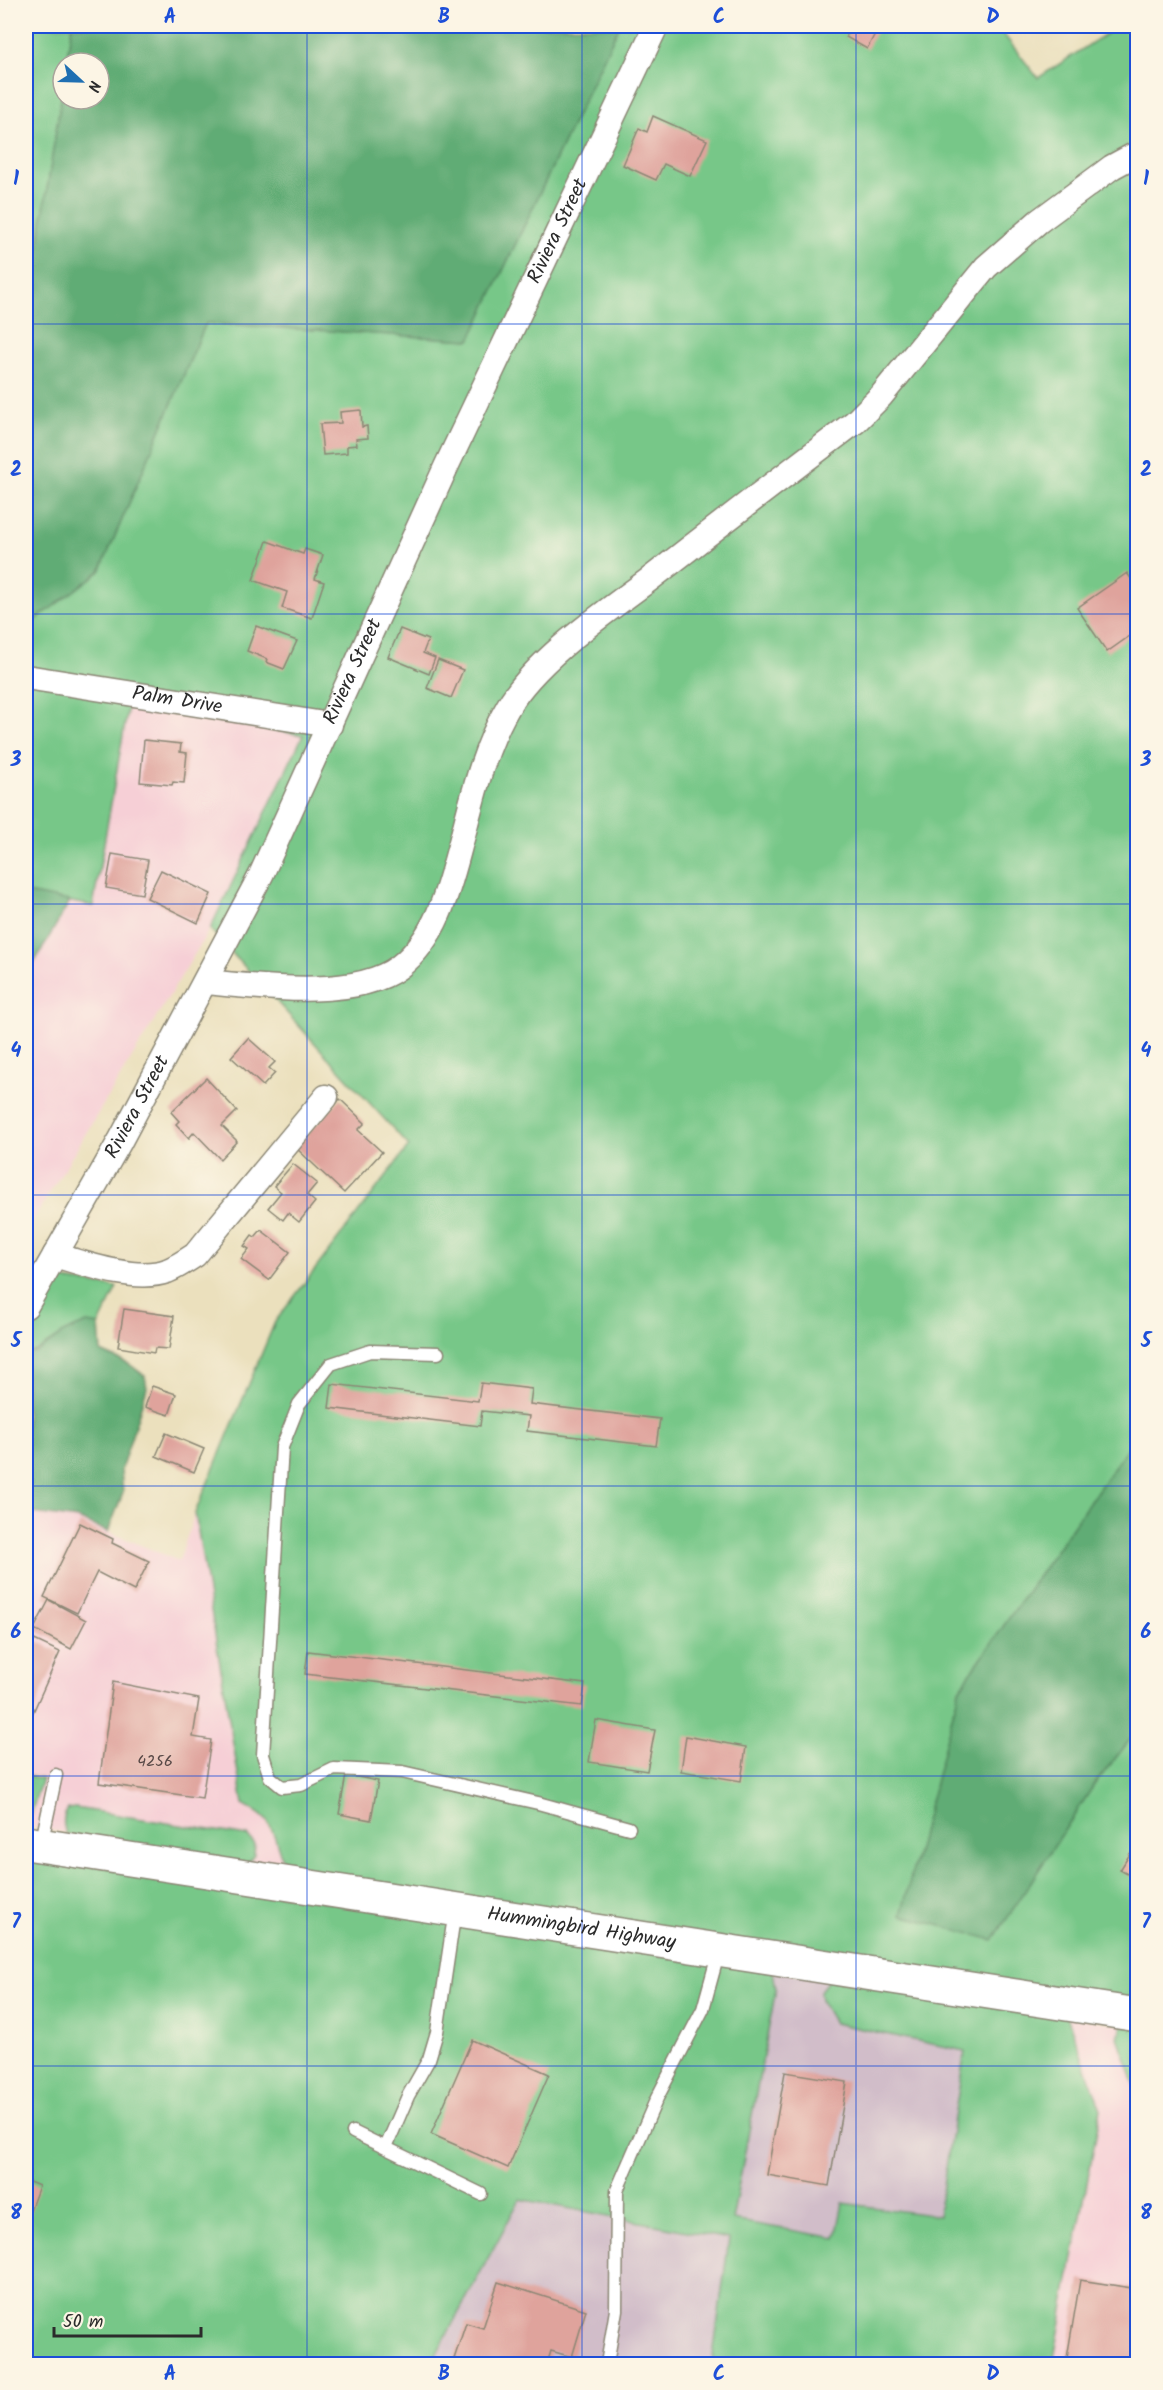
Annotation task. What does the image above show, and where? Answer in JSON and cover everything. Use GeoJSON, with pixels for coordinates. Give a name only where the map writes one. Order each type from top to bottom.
{"type":"FeatureCollection","features":[{"type":"Feature","properties":{"kind":"main road","name":"Hummingbird Highway"},"geometry":{"type":"LineString","coordinates":[[33,1845],[1137,2014]]}},
{"type":"Feature","properties":{"kind":"street","name":"Riviera Street"},"geometry":{"type":"LineString","coordinates":[[26,1306],[120,1141],[261,875],[446,466],[656,26]]}},
{"type":"Feature","properties":{"kind":"street"},"geometry":{"type":"LineString","coordinates":[[206,982],[274,988],[342,986],[382,977],[413,956],[434,925],[446,897],[474,793],[495,734],[508,706],[525,685],[556,652],[598,618],[855,422],[881,396],[986,267],[1039,221],[1112,166],[1137,153]]}},
{"type":"Feature","properties":{"kind":"street","name":"Palm Drive"},"geometry":{"type":"LineString","coordinates":[[26,677],[330,725]]}},
{"type":"Feature","properties":{"kind":"street"},"geometry":{"type":"LineString","coordinates":[[55,1256],[100,1268],[149,1274],[165,1272],[180,1265],[195,1255],[326,1097]]}},
{"type":"Feature","properties":{"kind":"lane"},"geometry":{"type":"LineString","coordinates":[[438,1353],[370,1351],[331,1364],[299,1404],[282,1447],[263,1755],[270,1778],[282,1787],[301,1785],[334,1769],[402,1772],[538,1803],[630,1828]]}},
{"type":"Feature","properties":{"kind":"lane"},"geometry":{"type":"LineString","coordinates":[[33,1845],[56,1775]]}},
{"type":"Feature","properties":{"kind":"lane"},"geometry":{"type":"LineString","coordinates":[[386,2147],[408,2096],[429,2059],[437,2032],[455,1909]]}},
{"type":"Feature","properties":{"kind":"lane"},"geometry":{"type":"LineString","coordinates":[[608,2364],[616,2310],[617,2190],[657,2098],[703,2009],[719,1950]]}},
{"type":"Feature","properties":{"kind":"lane"},"geometry":{"type":"LineString","coordinates":[[353,2132],[481,2194]]}},
{"type":"Feature","properties":{"kind":"shaded area"},"geometry":{"type":"Polygon","coordinates":[[[128,707],[303,735],[210,929],[26,1232],[26,977],[70,901],[93,905],[128,707]]]}},
{"type":"Feature","properties":{"kind":"shaded area"},"geometry":{"type":"Polygon","coordinates":[[[26,1512],[78,1519],[179,1561],[195,1513],[243,1804],[265,1819],[277,1842],[283,1864],[289,1872],[26,1826],[26,1820],[32,1811],[42,1779],[26,1776],[26,1512]]]}},
{"type":"Feature","properties":{"kind":"shaded area"},"geometry":{"type":"Polygon","coordinates":[[[773,1971],[829,1979],[820,1991],[821,2001],[834,2023],[965,2050],[938,2217],[843,2203],[837,2238],[732,2221],[776,1989],[773,1971]]]}},
{"type":"Feature","properties":{"kind":"shaded area"},"geometry":{"type":"Polygon","coordinates":[[[1067,2016],[1123,2025],[1137,2092],[1138,2364],[1053,2364],[1101,2109],[1067,2016]]]}},
{"type":"Feature","properties":{"kind":"shaded area"},"geometry":{"type":"Polygon","coordinates":[[[520,2199],[729,2239],[712,2364],[431,2364],[520,2199]]]}},
{"type":"Feature","properties":{"kind":"green space"},"geometry":{"type":"Polygon","coordinates":[[[26,26],[72,26],[68,51],[51,51],[51,111],[59,111],[26,327],[26,26]]]}},
{"type":"Feature","properties":{"kind":"green space"},"geometry":{"type":"Polygon","coordinates":[[[72,26],[619,26],[470,340],[206,323],[100,571],[26,627],[26,327],[59,111],[111,111],[111,51],[68,51],[72,26]]]}},
{"type":"Feature","properties":{"kind":"green space"},"geometry":{"type":"Polygon","coordinates":[[[619,26],[997,26],[1038,78],[1118,26],[1137,26],[1137,1434],[959,1690],[1094,1785],[1137,1731],[1137,2002],[289,1872],[269,1824],[260,1814],[243,1804],[195,1513],[275,1322],[409,1146],[210,929],[303,735],[128,707],[93,906],[26,893],[26,627],[100,571],[206,323],[470,340],[619,26]]]}},
{"type":"Feature","properties":{"kind":"green space"},"geometry":{"type":"Polygon","coordinates":[[[26,893],[70,901],[26,977],[26,893]]]}},
{"type":"Feature","properties":{"kind":"green space"},"geometry":{"type":"Polygon","coordinates":[[[26,1275],[117,1287],[99,1325],[79,1326],[45,1347],[26,1353],[26,1275]]]}},
{"type":"Feature","properties":{"kind":"green space"},"geometry":{"type":"Polygon","coordinates":[[[87,1323],[99,1325],[101,1352],[129,1364],[145,1376],[147,1388],[121,1470],[123,1493],[108,1532],[78,1519],[26,1512],[26,1353],[36,1352],[65,1332],[87,1323]]]}},
{"type":"Feature","properties":{"kind":"green space"},"geometry":{"type":"Polygon","coordinates":[[[1137,1434],[1137,1731],[1094,1785],[993,1940],[901,1915],[959,1690],[1137,1434]]]}},
{"type":"Feature","properties":{"kind":"green space"},"geometry":{"type":"Polygon","coordinates":[[[26,1776],[42,1779],[32,1811],[26,1820],[26,1776]]]}},
{"type":"Feature","properties":{"kind":"green space"},"geometry":{"type":"Polygon","coordinates":[[[75,1808],[247,1836],[255,1844],[254,1855],[247,1865],[66,1834],[65,1815],[68,1809],[75,1808]]]}},
{"type":"Feature","properties":{"kind":"green space"},"geometry":{"type":"Polygon","coordinates":[[[26,1855],[773,1971],[776,1989],[732,2220],[836,2238],[843,2203],[938,2216],[965,2051],[834,2023],[821,2001],[820,1991],[829,1979],[1067,2016],[1101,2109],[1053,2364],[712,2364],[729,2239],[520,2199],[431,2364],[26,2364],[26,1855]]]}},
{"type":"Feature","properties":{"kind":"green space"},"geometry":{"type":"Polygon","coordinates":[[[1123,2025],[1137,2027],[1137,2092],[1118,2037],[1123,2025]]]}},
{"type":"Feature","properties":{"kind":"building"},"geometry":{"type":"Polygon","coordinates":[[[852,26],[879,26],[867,49],[846,37],[852,26]]]}},
{"type":"Feature","properties":{"kind":"building"},"geometry":{"type":"Polygon","coordinates":[[[653,116],[707,140],[690,176],[664,164],[656,180],[623,165],[639,128],[647,132],[653,116]]]}},
{"type":"Feature","properties":{"kind":"building"},"geometry":{"type":"Polygon","coordinates":[[[361,410],[362,427],[367,426],[368,438],[356,439],[357,445],[347,446],[347,453],[323,455],[320,424],[341,423],[340,412],[361,410]]]}},
{"type":"Feature","properties":{"kind":"building"},"geometry":{"type":"Polygon","coordinates":[[[267,541],[303,554],[305,549],[323,555],[315,579],[324,582],[312,618],[282,608],[287,592],[253,580],[267,541]]]}},
{"type":"Feature","properties":{"kind":"building"},"geometry":{"type":"Polygon","coordinates":[[[1127,573],[1138,588],[1138,630],[1107,652],[1077,608],[1127,573]]]}},
{"type":"Feature","properties":{"kind":"building"},"geometry":{"type":"Polygon","coordinates":[[[256,626],[297,641],[284,669],[247,651],[256,626]]]}},
{"type":"Feature","properties":{"kind":"building"},"geometry":{"type":"Polygon","coordinates":[[[400,629],[428,640],[423,653],[435,658],[429,674],[388,657],[400,629]]]}},
{"type":"Feature","properties":{"kind":"building"},"geometry":{"type":"Polygon","coordinates":[[[438,660],[463,670],[451,698],[427,688],[438,660]]]}},
{"type":"Feature","properties":{"kind":"building"},"geometry":{"type":"Polygon","coordinates":[[[144,740],[181,744],[180,752],[187,753],[184,783],[173,782],[172,785],[140,782],[144,740]]]}},
{"type":"Feature","properties":{"kind":"building"},"geometry":{"type":"Polygon","coordinates":[[[112,854],[148,860],[142,894],[106,888],[112,854]]]}},
{"type":"Feature","properties":{"kind":"building"},"geometry":{"type":"Polygon","coordinates":[[[161,870],[211,894],[198,923],[147,898],[161,870]]]}},
{"type":"Feature","properties":{"kind":"building"},"geometry":{"type":"Polygon","coordinates":[[[248,1038],[275,1062],[269,1068],[275,1073],[263,1086],[231,1057],[248,1038]]]}},
{"type":"Feature","properties":{"kind":"building"},"geometry":{"type":"Polygon","coordinates":[[[206,1078],[237,1111],[222,1126],[237,1141],[220,1159],[194,1132],[189,1138],[176,1124],[179,1121],[171,1112],[206,1078]]]}},
{"type":"Feature","properties":{"kind":"building"},"geometry":{"type":"Polygon","coordinates":[[[340,1099],[365,1123],[358,1130],[382,1152],[344,1193],[295,1147],[340,1099]]]}},
{"type":"Feature","properties":{"kind":"building"},"geometry":{"type":"Polygon","coordinates":[[[293,1164],[317,1183],[307,1195],[315,1202],[299,1222],[288,1213],[283,1220],[268,1208],[281,1192],[274,1186],[293,1164]]]}},
{"type":"Feature","properties":{"kind":"building"},"geometry":{"type":"Polygon","coordinates":[[[261,1230],[290,1252],[269,1280],[241,1259],[249,1249],[244,1246],[252,1235],[255,1237],[261,1230]]]}},
{"type":"Feature","properties":{"kind":"building"},"geometry":{"type":"Polygon","coordinates":[[[124,1309],[174,1316],[169,1349],[155,1348],[154,1353],[118,1347],[124,1309]]]}},
{"type":"Feature","properties":{"kind":"building"},"geometry":{"type":"Polygon","coordinates":[[[481,1383],[532,1389],[530,1404],[660,1419],[656,1446],[527,1431],[529,1416],[482,1411],[480,1426],[329,1408],[332,1384],[478,1401],[481,1383]]]}},
{"type":"Feature","properties":{"kind":"building"},"geometry":{"type":"Polygon","coordinates":[[[152,1386],[176,1394],[169,1415],[145,1407],[152,1386]]]}},
{"type":"Feature","properties":{"kind":"building"},"geometry":{"type":"Polygon","coordinates":[[[166,1433],[204,1449],[194,1472],[156,1456],[166,1433]]]}},
{"type":"Feature","properties":{"kind":"building"},"geometry":{"type":"Polygon","coordinates":[[[80,1523],[113,1539],[112,1543],[149,1561],[134,1591],[97,1572],[77,1613],[44,1597],[80,1523]]]}},
{"type":"Feature","properties":{"kind":"building"},"geometry":{"type":"Polygon","coordinates":[[[49,1600],[86,1620],[71,1649],[34,1629],[49,1600]]]}},
{"type":"Feature","properties":{"kind":"building"},"geometry":{"type":"Polygon","coordinates":[[[26,1636],[60,1652],[26,1728],[26,1636]]]}},
{"type":"Feature","properties":{"kind":"building"},"geometry":{"type":"Polygon","coordinates":[[[308,1651],[585,1684],[582,1706],[305,1674],[308,1651]]]}},
{"type":"Feature","properties":{"kind":"building"},"geometry":{"type":"Polygon","coordinates":[[[113,1682],[199,1699],[193,1737],[211,1740],[202,1798],[99,1783],[113,1682]]]}},
{"type":"Feature","properties":{"kind":"building"},"geometry":{"type":"Polygon","coordinates":[[[596,1720],[655,1730],[647,1771],[589,1762],[596,1720]]]}},
{"type":"Feature","properties":{"kind":"building"},"geometry":{"type":"Polygon","coordinates":[[[686,1736],[746,1747],[741,1781],[681,1771],[686,1736]]]}},
{"type":"Feature","properties":{"kind":"building"},"geometry":{"type":"Polygon","coordinates":[[[346,1775],[378,1781],[371,1820],[339,1814],[346,1775]]]}},
{"type":"Feature","properties":{"kind":"building"},"geometry":{"type":"Polygon","coordinates":[[[1138,1841],[1138,1880],[1120,1870],[1138,1841]]]}},
{"type":"Feature","properties":{"kind":"building"},"geometry":{"type":"Polygon","coordinates":[[[472,2040],[549,2074],[508,2168],[431,2134],[472,2040]]]}},
{"type":"Feature","properties":{"kind":"building"},"geometry":{"type":"Polygon","coordinates":[[[785,2072],[847,2082],[829,2186],[767,2175],[785,2072]]]}},
{"type":"Feature","properties":{"kind":"building"},"geometry":{"type":"Polygon","coordinates":[[[26,2171],[30,2173],[27,2181],[39,2186],[26,2221],[26,2171]]]}},
{"type":"Feature","properties":{"kind":"building"},"geometry":{"type":"Polygon","coordinates":[[[1080,2280],[1138,2289],[1138,2364],[1066,2364],[1080,2280]]]}},
{"type":"Feature","properties":{"kind":"building"},"geometry":{"type":"Polygon","coordinates":[[[498,2282],[586,2310],[572,2357],[551,2351],[547,2364],[472,2364],[454,2359],[466,2323],[483,2328],[498,2282]]]}}]}
